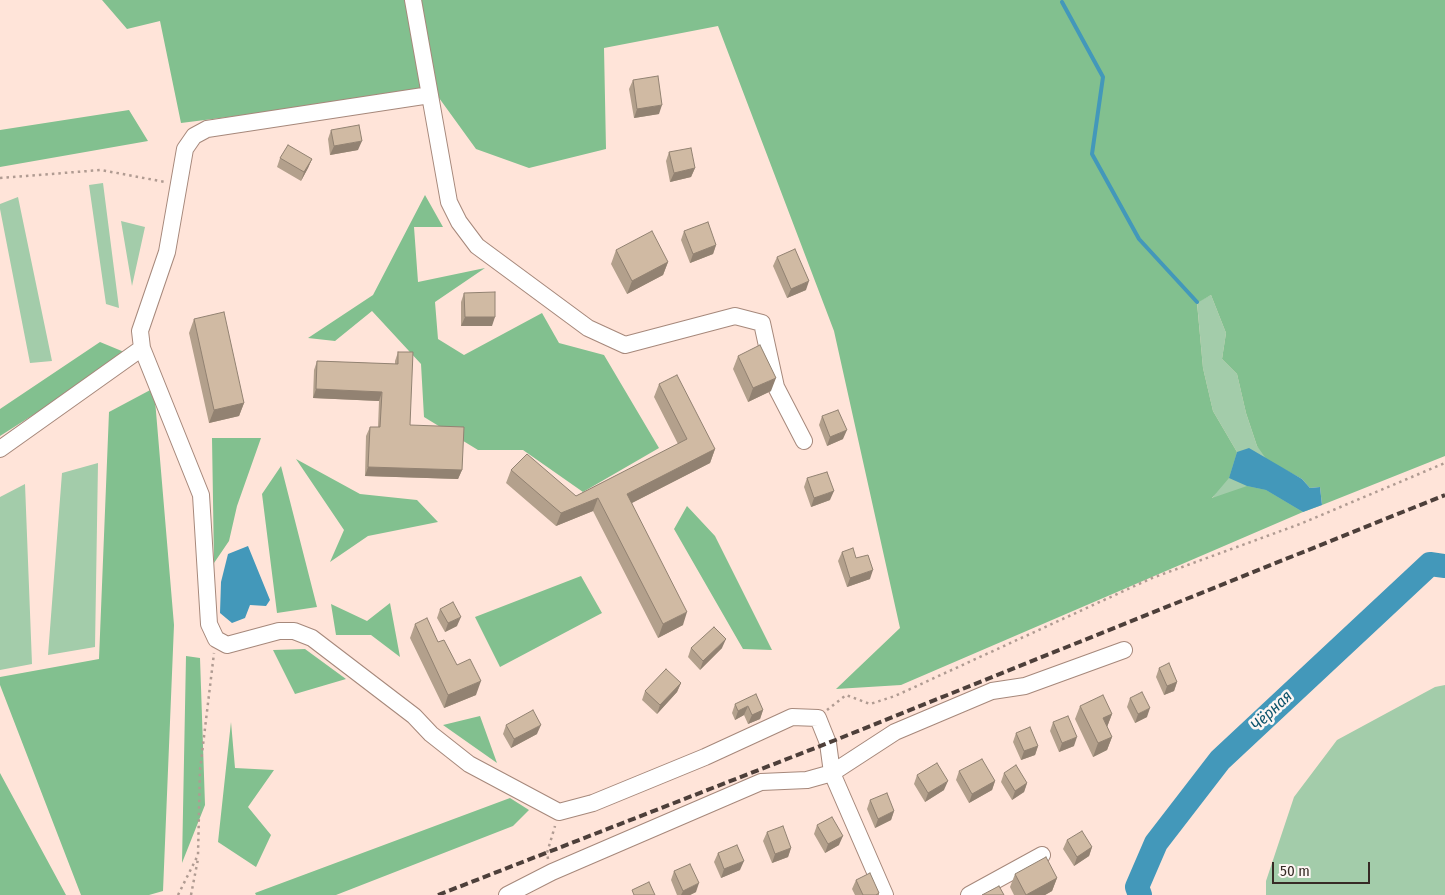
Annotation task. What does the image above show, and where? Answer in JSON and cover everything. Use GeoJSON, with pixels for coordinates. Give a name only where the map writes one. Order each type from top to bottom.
{"type":"FeatureCollection","features":[{"type":"Feature","properties":{"kind":"street"},"geometry":{"type":"LineString","coordinates":[[413,0],[449,202],[459,222],[477,246],[588,328],[625,345],[735,316],[762,323],[776,387],[804,442]]}},
{"type":"Feature","properties":{"kind":"street"},"geometry":{"type":"LineString","coordinates":[[430,95],[207,129],[194,136],[185,149],[168,252],[140,331],[142,348],[201,495],[209,624],[216,639],[227,645],[286,631],[294,631],[312,638],[414,716],[431,734],[469,764],[559,812],[592,803],[705,757],[792,717],[818,718],[828,743],[832,773],[885,895]]}},
{"type":"Feature","properties":{"kind":"street"},"geometry":{"type":"LineString","coordinates":[[0,449],[142,348]]}},
{"type":"Feature","properties":{"kind":"street"},"geometry":{"type":"LineString","coordinates":[[507,895],[538,889],[552,872],[761,782],[806,780],[832,773],[895,732],[992,690],[1025,686],[1124,650]]}},
{"type":"Feature","properties":{"kind":"street"},"geometry":{"type":"LineString","coordinates":[[969,895],[1042,855]]}},
{"type":"Feature","properties":{"kind":"path"},"geometry":{"type":"LineString","coordinates":[[0,178],[102,170],[179,184]]}},
{"type":"Feature","properties":{"kind":"path"},"geometry":{"type":"LineString","coordinates":[[818,718],[846,695],[870,704],[895,696],[1152,578],[1300,524],[1445,463]]}},
{"type":"Feature","properties":{"kind":"path"},"geometry":{"type":"LineString","coordinates":[[191,895],[198,855],[200,770],[216,639]]}},
{"type":"Feature","properties":{"kind":"path"},"geometry":{"type":"LineString","coordinates":[[552,872],[547,853],[559,812]]}},
{"type":"Feature","properties":{"kind":"path"},"geometry":{"type":"LineString","coordinates":[[178,895],[198,855]]}},
{"type":"Feature","properties":{"kind":"green space"},"geometry":{"type":"Polygon","coordinates":[[[102,0],[1445,0],[1445,456],[1322,505],[1320,487],[1310,488],[1302,479],[1267,460],[1257,446],[1246,413],[1237,374],[1222,359],[1226,333],[1211,295],[1197,303],[1203,368],[1213,411],[1237,452],[1229,478],[1212,498],[1247,486],[1266,490],[1303,512],[901,685],[836,689],[900,628],[834,331],[718,26],[604,48],[606,149],[529,168],[476,149],[434,91],[181,123],[160,21],[127,29],[102,0]]]}},
{"type":"Feature","properties":{"kind":"green space"},"geometry":{"type":"Polygon","coordinates":[[[129,110],[148,141],[0,167],[0,130],[129,110]]]}},
{"type":"Feature","properties":{"kind":"green space"},"geometry":{"type":"Polygon","coordinates":[[[103,183],[119,308],[106,304],[89,185],[103,183]]]}},
{"type":"Feature","properties":{"kind":"green space"},"geometry":{"type":"Polygon","coordinates":[[[425,195],[443,227],[414,227],[418,282],[485,268],[435,302],[438,339],[464,355],[542,313],[559,343],[604,355],[659,448],[583,492],[523,450],[478,450],[424,417],[421,364],[372,311],[335,341],[308,338],[373,295],[425,195]]]}},
{"type":"Feature","properties":{"kind":"green space"},"geometry":{"type":"Polygon","coordinates":[[[18,197],[52,361],[30,363],[0,209],[0,204],[18,197]]]}},
{"type":"Feature","properties":{"kind":"green space"},"geometry":{"type":"Polygon","coordinates":[[[121,221],[145,227],[132,286],[121,221]]]}},
{"type":"Feature","properties":{"kind":"green space"},"geometry":{"type":"Polygon","coordinates":[[[1211,295],[1226,333],[1222,359],[1237,374],[1246,413],[1257,446],[1322,505],[1303,512],[1290,506],[1212,499],[1237,452],[1213,411],[1203,368],[1197,302],[1211,295]]]}},
{"type":"Feature","properties":{"kind":"green space"},"geometry":{"type":"Polygon","coordinates":[[[100,342],[129,354],[0,436],[0,409],[100,342]]]}},
{"type":"Feature","properties":{"kind":"green space"},"geometry":{"type":"Polygon","coordinates":[[[154,388],[174,625],[163,891],[149,895],[81,895],[0,685],[0,677],[99,659],[109,412],[154,388]]]}},
{"type":"Feature","properties":{"kind":"green space"},"geometry":{"type":"Polygon","coordinates":[[[212,438],[261,438],[237,506],[229,541],[214,563],[212,438]]]}},
{"type":"Feature","properties":{"kind":"green space"},"geometry":{"type":"Polygon","coordinates":[[[296,459],[360,494],[417,500],[438,522],[368,536],[330,562],[344,530],[296,459]]]}},
{"type":"Feature","properties":{"kind":"green space"},"geometry":{"type":"Polygon","coordinates":[[[98,463],[95,647],[48,655],[62,473],[98,463]]]}},
{"type":"Feature","properties":{"kind":"green space"},"geometry":{"type":"Polygon","coordinates":[[[281,466],[317,607],[277,613],[262,494],[281,466]]]}},
{"type":"Feature","properties":{"kind":"green space"},"geometry":{"type":"Polygon","coordinates":[[[25,484],[32,664],[0,670],[0,497],[25,484]]]}},
{"type":"Feature","properties":{"kind":"green space"},"geometry":{"type":"Polygon","coordinates":[[[687,506],[715,536],[772,650],[743,649],[674,529],[687,506]]]}},
{"type":"Feature","properties":{"kind":"green space"},"geometry":{"type":"Polygon","coordinates":[[[581,576],[602,613],[500,667],[475,617],[581,576]]]}},
{"type":"Feature","properties":{"kind":"green space"},"geometry":{"type":"Polygon","coordinates":[[[390,603],[400,657],[371,635],[336,635],[331,604],[367,621],[390,603]]]}},
{"type":"Feature","properties":{"kind":"green space"},"geometry":{"type":"Polygon","coordinates":[[[305,649],[346,679],[295,694],[273,650],[305,649]]]}},
{"type":"Feature","properties":{"kind":"green space"},"geometry":{"type":"Polygon","coordinates":[[[186,656],[200,658],[205,805],[182,863],[186,656]]]}},
{"type":"Feature","properties":{"kind":"green space"},"geometry":{"type":"Polygon","coordinates":[[[1445,685],[1445,895],[1266,895],[1266,881],[1294,797],[1337,740],[1435,687],[1445,685]]]}},
{"type":"Feature","properties":{"kind":"green space"},"geometry":{"type":"Polygon","coordinates":[[[480,716],[497,763],[443,725],[480,716]]]}},
{"type":"Feature","properties":{"kind":"green space"},"geometry":{"type":"Polygon","coordinates":[[[231,722],[235,768],[274,770],[248,807],[271,835],[256,867],[218,842],[231,722]]]}},
{"type":"Feature","properties":{"kind":"green space"},"geometry":{"type":"Polygon","coordinates":[[[0,773],[66,895],[0,895],[0,773]]]}},
{"type":"Feature","properties":{"kind":"green space"},"geometry":{"type":"Polygon","coordinates":[[[510,798],[529,810],[513,826],[336,895],[256,895],[255,893],[510,798]]]}},
{"type":"Feature","properties":{"kind":"water"},"geometry":{"type":"Polygon","coordinates":[[[1249,448],[1302,479],[1310,488],[1320,487],[1322,505],[1303,512],[1266,490],[1247,486],[1229,478],[1237,452],[1249,448]]]}},
{"type":"Feature","properties":{"kind":"water"},"geometry":{"type":"Polygon","coordinates":[[[248,546],[270,600],[266,606],[250,605],[245,618],[232,623],[220,613],[221,582],[228,554],[248,546]]]}},
{"type":"Feature","properties":{"kind":"building"},"geometry":{"type":"Polygon","coordinates":[[[658,76],[662,105],[637,109],[633,80],[658,76]]]}},
{"type":"Feature","properties":{"kind":"building"},"geometry":{"type":"Polygon","coordinates":[[[359,125],[362,141],[334,146],[331,130],[359,125]]]}},
{"type":"Feature","properties":{"kind":"building"},"geometry":{"type":"Polygon","coordinates":[[[288,145],[312,159],[304,172],[280,158],[288,145]]]}},
{"type":"Feature","properties":{"kind":"building"},"geometry":{"type":"Polygon","coordinates":[[[691,148],[695,168],[674,173],[669,152],[691,148]]]}},
{"type":"Feature","properties":{"kind":"building"},"geometry":{"type":"Polygon","coordinates":[[[708,222],[716,245],[693,254],[684,231],[708,222]]]}},
{"type":"Feature","properties":{"kind":"building"},"geometry":{"type":"Polygon","coordinates":[[[652,231],[668,262],[632,281],[616,250],[652,231]]]}},
{"type":"Feature","properties":{"kind":"building"},"geometry":{"type":"Polygon","coordinates":[[[795,249],[809,281],[791,289],[777,257],[795,249]]]}},
{"type":"Feature","properties":{"kind":"building"},"geometry":{"type":"Polygon","coordinates":[[[495,292],[495,317],[465,317],[464,293],[495,292]]]}},
{"type":"Feature","properties":{"kind":"building"},"geometry":{"type":"Polygon","coordinates":[[[224,312],[244,403],[214,410],[194,319],[224,312]]]}},
{"type":"Feature","properties":{"kind":"building"},"geometry":{"type":"Polygon","coordinates":[[[760,345],[776,378],[753,388],[738,356],[760,345]]]}},
{"type":"Feature","properties":{"kind":"building"},"geometry":{"type":"Polygon","coordinates":[[[398,352],[413,352],[410,425],[464,427],[462,470],[368,467],[370,427],[380,427],[382,392],[316,389],[317,361],[398,364],[398,352]]]}},
{"type":"Feature","properties":{"kind":"building"},"geometry":{"type":"Polygon","coordinates":[[[677,375],[715,449],[627,494],[687,612],[663,624],[598,498],[561,513],[511,470],[527,454],[576,496],[687,439],[659,384],[677,375]]]}},
{"type":"Feature","properties":{"kind":"building"},"geometry":{"type":"Polygon","coordinates":[[[838,410],[847,430],[830,437],[822,416],[838,410]]]}},
{"type":"Feature","properties":{"kind":"building"},"geometry":{"type":"Polygon","coordinates":[[[827,472],[834,491],[814,498],[807,478],[827,472]]]}},
{"type":"Feature","properties":{"kind":"building"},"geometry":{"type":"Polygon","coordinates":[[[853,548],[856,558],[868,555],[873,570],[850,578],[842,552],[853,548]]]}},
{"type":"Feature","properties":{"kind":"building"},"geometry":{"type":"Polygon","coordinates":[[[453,602],[461,617],[448,623],[440,609],[453,602]]]}},
{"type":"Feature","properties":{"kind":"building"},"geometry":{"type":"Polygon","coordinates":[[[427,618],[438,642],[444,640],[457,665],[470,659],[481,681],[448,695],[415,624],[427,618]]]}},
{"type":"Feature","properties":{"kind":"building"},"geometry":{"type":"Polygon","coordinates":[[[714,627],[726,639],[703,661],[691,648],[714,627]]]}},
{"type":"Feature","properties":{"kind":"building"},"geometry":{"type":"Polygon","coordinates":[[[1169,663],[1177,682],[1167,686],[1159,668],[1169,663]]]}},
{"type":"Feature","properties":{"kind":"building"},"geometry":{"type":"Polygon","coordinates":[[[666,669],[681,683],[660,705],[645,691],[666,669]]]}},
{"type":"Feature","properties":{"kind":"building"},"geometry":{"type":"Polygon","coordinates":[[[1142,692],[1150,708],[1138,714],[1130,698],[1142,692]]]}},
{"type":"Feature","properties":{"kind":"building"},"geometry":{"type":"Polygon","coordinates":[[[756,694],[763,710],[752,715],[748,706],[738,711],[735,704],[756,694]]]}},
{"type":"Feature","properties":{"kind":"building"},"geometry":{"type":"Polygon","coordinates":[[[1103,695],[1112,714],[1103,718],[1112,737],[1098,743],[1080,706],[1103,695]]]}},
{"type":"Feature","properties":{"kind":"building"},"geometry":{"type":"Polygon","coordinates":[[[533,710],[541,725],[514,739],[506,725],[533,710]]]}},
{"type":"Feature","properties":{"kind":"building"},"geometry":{"type":"Polygon","coordinates":[[[1068,716],[1077,737],[1062,743],[1053,722],[1068,716]]]}},
{"type":"Feature","properties":{"kind":"building"},"geometry":{"type":"Polygon","coordinates":[[[1030,727],[1038,746],[1024,751],[1016,733],[1030,727]]]}},
{"type":"Feature","properties":{"kind":"building"},"geometry":{"type":"Polygon","coordinates":[[[982,759],[995,781],[972,794],[959,771],[982,759]]]}},
{"type":"Feature","properties":{"kind":"building"},"geometry":{"type":"Polygon","coordinates":[[[937,763],[948,781],[928,793],[917,775],[937,763]]]}},
{"type":"Feature","properties":{"kind":"building"},"geometry":{"type":"Polygon","coordinates":[[[1016,765],[1027,783],[1015,791],[1004,773],[1016,765]]]}},
{"type":"Feature","properties":{"kind":"building"},"geometry":{"type":"Polygon","coordinates":[[[887,793],[894,811],[878,819],[870,800],[887,793]]]}},
{"type":"Feature","properties":{"kind":"building"},"geometry":{"type":"Polygon","coordinates":[[[832,817],[843,836],[828,844],[817,825],[832,817]]]}},
{"type":"Feature","properties":{"kind":"building"},"geometry":{"type":"Polygon","coordinates":[[[783,826],[791,848],[775,854],[767,832],[783,826]]]}},
{"type":"Feature","properties":{"kind":"building"},"geometry":{"type":"Polygon","coordinates":[[[1082,831],[1092,847],[1077,857],[1067,840],[1082,831]]]}},
{"type":"Feature","properties":{"kind":"building"},"geometry":{"type":"Polygon","coordinates":[[[737,845],[744,861],[724,869],[718,853],[737,845]]]}},
{"type":"Feature","properties":{"kind":"building"},"geometry":{"type":"Polygon","coordinates":[[[1046,857],[1057,878],[1026,895],[1015,874],[1046,857]]]}},
{"type":"Feature","properties":{"kind":"building"},"geometry":{"type":"Polygon","coordinates":[[[690,864],[699,883],[683,891],[674,871],[690,864]]]}},
{"type":"Feature","properties":{"kind":"building"},"geometry":{"type":"Polygon","coordinates":[[[870,873],[879,893],[876,895],[863,895],[856,880],[870,873]]]}},
{"type":"Feature","properties":{"kind":"building"},"geometry":{"type":"Polygon","coordinates":[[[649,882],[655,895],[634,895],[632,890],[649,882]]]}},
{"type":"Feature","properties":{"kind":"building"},"geometry":{"type":"Polygon","coordinates":[[[999,886],[1004,895],[982,895],[999,886]]]}},
{"type":"Feature","properties":{"kind":"waterway"},"geometry":{"type":"LineString","coordinates":[[1062,2],[1103,77],[1092,154],[1139,239],[1197,302]]}},
{"type":"Feature","properties":{"kind":"waterway","name":"Чёрная"},"geometry":{"type":"LineString","coordinates":[[1140,895],[1137,887],[1156,843],[1220,760],[1430,564],[1445,566]]}},
{"type":"Feature","properties":{"kind":"railway"},"geometry":{"type":"LineString","coordinates":[[438,895],[828,743],[1445,495]]}}]}
